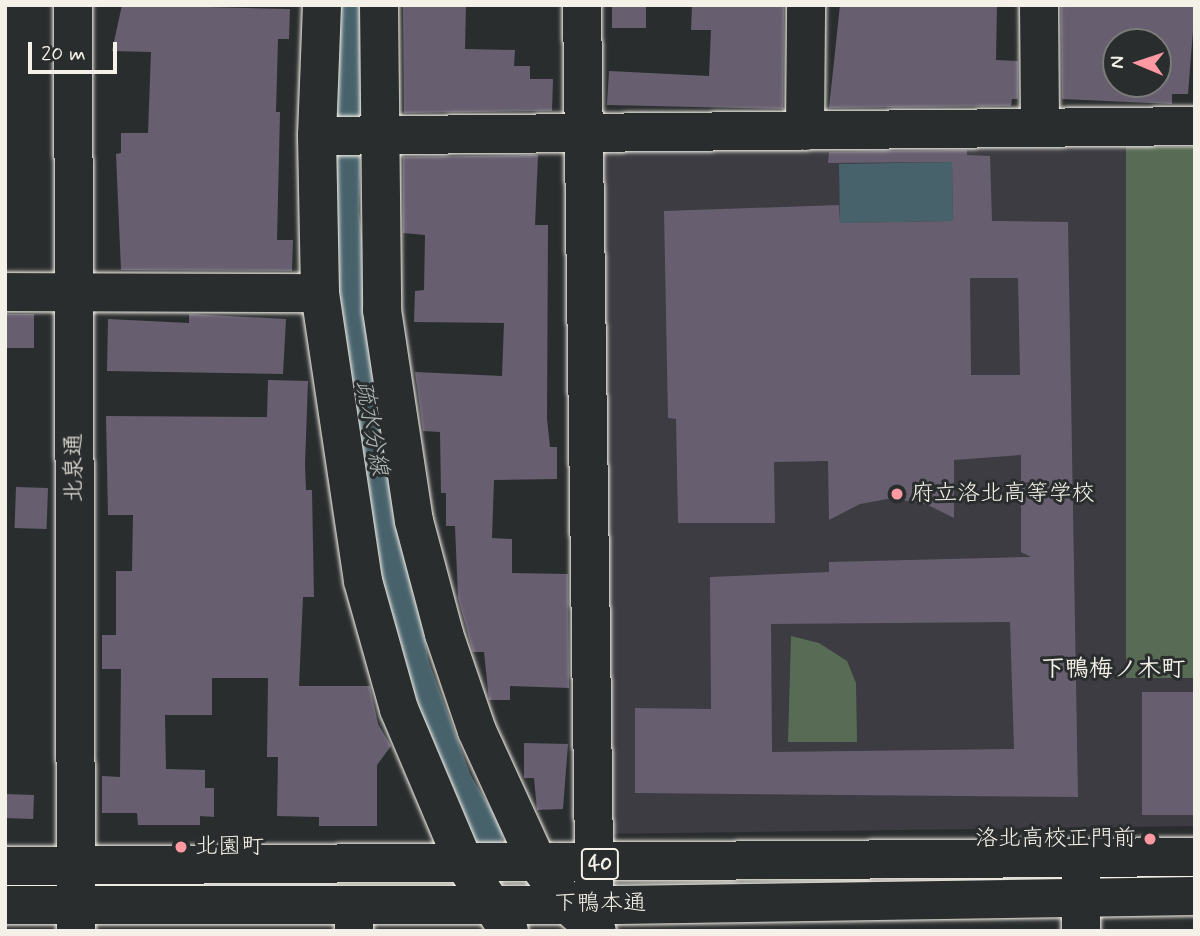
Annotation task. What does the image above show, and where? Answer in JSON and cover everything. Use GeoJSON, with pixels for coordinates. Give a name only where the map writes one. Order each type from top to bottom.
{"type":"FeatureCollection","features":[{"type":"Feature","properties":{"kind":"street","name":"北泉通"},"geometry":{"type":"LineString","coordinates":[[73,5],[76,918]]}},
{"type":"Feature","properties":{"kind":"street"},"geometry":{"type":"LineString","coordinates":[[322,5],[317,136],[320,293],[363,581],[400,709],[466,865],[502,918]]}},
{"type":"Feature","properties":{"kind":"street"},"geometry":{"type":"LineString","coordinates":[[379,5],[377,136],[382,310],[414,521],[443,634],[477,731],[538,864],[588,916]]}},
{"type":"Feature","properties":{"kind":"street"},"geometry":{"type":"LineString","coordinates":[[582,5],[592,864],[588,916]]}},
{"type":"Feature","properties":{"kind":"street"},"geometry":{"type":"LineString","coordinates":[[805,131],[806,5]]}},
{"type":"Feature","properties":{"kind":"street"},"geometry":{"type":"LineString","coordinates":[[1039,5],[1040,128]]}},
{"type":"Feature","properties":{"kind":"street"},"geometry":{"type":"LineString","coordinates":[[317,136],[1195,126]]}},
{"type":"Feature","properties":{"kind":"street"},"geometry":{"type":"LineString","coordinates":[[5,292],[320,293]]}},
{"type":"Feature","properties":{"kind":"street","name":"下鴨本通"},"geometry":{"type":"LineString","coordinates":[[5,866],[943,862],[1195,857]]}},
{"type":"Feature","properties":{"kind":"street"},"geometry":{"type":"LineString","coordinates":[[1081,860],[1081,914]]}},
{"type":"Feature","properties":{"kind":"street"},"geometry":{"type":"LineString","coordinates":[[941,901],[943,862]]}},
{"type":"Feature","properties":{"kind":"street","name":"下鴨本通"},"geometry":{"type":"LineString","coordinates":[[5,905],[76,918],[502,918],[941,901],[1081,914],[1195,896]]}},
{"type":"Feature","properties":{"kind":"shaded area","name":"府立洛北高等学校"},"geometry":{"type":"Polygon","coordinates":[[[1195,138],[1195,826],[603,834],[597,161],[605,149],[1195,138]]]}},
{"type":"Feature","properties":{"kind":"green space"},"geometry":{"type":"Polygon","coordinates":[[[1126,147],[1195,147],[1195,678],[1126,678],[1126,147]]]}},
{"type":"Feature","properties":{"kind":"green space"},"geometry":{"type":"Polygon","coordinates":[[[791,636],[819,643],[847,661],[856,683],[857,742],[788,742],[791,636]]]}},
{"type":"Feature","properties":{"kind":"water"},"geometry":{"type":"Polygon","coordinates":[[[952,162],[953,221],[840,223],[839,164],[952,162]]]}},
{"type":"Feature","properties":{"kind":"building"},"geometry":{"type":"Polygon","coordinates":[[[122,5],[290,9],[289,39],[278,39],[276,112],[280,112],[277,240],[293,240],[292,271],[121,270],[116,154],[121,153],[121,133],[148,133],[151,52],[112,51],[122,5]]]}},
{"type":"Feature","properties":{"kind":"building"},"geometry":{"type":"Polygon","coordinates":[[[403,5],[466,5],[465,49],[515,50],[514,66],[530,66],[530,79],[553,79],[552,111],[404,113],[403,5]]]}},
{"type":"Feature","properties":{"kind":"building"},"geometry":{"type":"Polygon","coordinates":[[[612,5],[646,5],[646,28],[612,28],[612,5]]]}},
{"type":"Feature","properties":{"kind":"building"},"geometry":{"type":"Polygon","coordinates":[[[692,5],[784,5],[783,109],[607,105],[609,71],[709,76],[711,30],[691,30],[692,5]]]}},
{"type":"Feature","properties":{"kind":"building"},"geometry":{"type":"Polygon","coordinates":[[[840,5],[997,5],[996,60],[1018,61],[1018,99],[1012,99],[1011,106],[829,108],[840,5]]]}},
{"type":"Feature","properties":{"kind":"building"},"geometry":{"type":"Polygon","coordinates":[[[1061,5],[1195,5],[1188,94],[1172,94],[1172,28],[1102,28],[1102,98],[1172,98],[1172,104],[1062,99],[1061,5]]]}},
{"type":"Feature","properties":{"kind":"building"},"geometry":{"type":"Polygon","coordinates":[[[967,150],[967,155],[990,156],[992,221],[1068,222],[1078,797],[635,793],[635,708],[711,709],[710,577],[829,572],[829,562],[1031,557],[1021,552],[1021,455],[954,460],[954,518],[928,505],[893,498],[860,504],[829,520],[828,461],[774,462],[775,523],[678,523],[676,419],[668,418],[664,211],[839,205],[840,223],[953,221],[952,162],[828,163],[829,152],[967,150]],[[970,278],[971,375],[1020,375],[1018,278],[970,278]],[[1010,622],[771,624],[772,752],[1014,749],[1010,622]]]}},
{"type":"Feature","properties":{"kind":"building"},"geometry":{"type":"Polygon","coordinates":[[[538,155],[535,225],[548,225],[547,419],[550,447],[557,447],[557,479],[494,480],[492,538],[512,539],[512,573],[568,574],[569,688],[510,686],[510,700],[489,700],[484,652],[473,652],[458,598],[455,526],[446,526],[446,493],[441,493],[440,432],[423,431],[415,372],[502,376],[504,323],[414,322],[415,291],[424,290],[425,235],[403,233],[403,157],[538,155]]]}},
{"type":"Feature","properties":{"kind":"building"},"geometry":{"type":"Polygon","coordinates":[[[5,314],[34,314],[34,348],[5,348],[5,314]]]}},
{"type":"Feature","properties":{"kind":"building"},"geometry":{"type":"Polygon","coordinates":[[[189,314],[286,319],[283,374],[107,371],[108,319],[189,323],[189,314]]]}},
{"type":"Feature","properties":{"kind":"building"},"geometry":{"type":"Polygon","coordinates":[[[268,380],[308,381],[305,464],[306,490],[312,490],[314,597],[303,597],[299,686],[370,686],[378,724],[391,746],[377,765],[377,826],[319,826],[319,817],[277,816],[278,757],[267,757],[268,678],[212,678],[212,715],[165,715],[166,769],[205,770],[205,788],[214,788],[214,817],[200,816],[200,825],[138,825],[137,813],[102,813],[102,776],[120,777],[121,669],[102,669],[102,635],[116,635],[116,571],[132,571],[133,515],[108,515],[106,416],[267,417],[268,380]]]}},
{"type":"Feature","properties":{"kind":"building"},"geometry":{"type":"Polygon","coordinates":[[[16,487],[48,488],[47,529],[15,528],[16,487]]]}},
{"type":"Feature","properties":{"kind":"building"},"geometry":{"type":"Polygon","coordinates":[[[1142,692],[1195,692],[1195,815],[1142,815],[1142,692]]]}},
{"type":"Feature","properties":{"kind":"building"},"geometry":{"type":"Polygon","coordinates":[[[524,743],[568,744],[563,809],[537,810],[534,778],[524,778],[524,743]]]}},
{"type":"Feature","properties":{"kind":"building"},"geometry":{"type":"Polygon","coordinates":[[[5,794],[34,795],[33,819],[5,818],[5,794]]]}},
{"type":"Feature","properties":{"kind":"waterway","name":"疏水分線"},"geometry":{"type":"LineString","coordinates":[[349,5],[343,213],[364,392],[413,665],[456,782],[487,833]]}},
{"type":"Feature","properties":{"kind":"place","name":"府立洛北高等学校"},"geometry":{"type":"Point","coordinates":[897,494]}},
{"type":"Feature","properties":{"kind":"place","name":"洛北高校正門前"},"geometry":{"type":"Point","coordinates":[1150,839]}},
{"type":"Feature","properties":{"kind":"place","name":"北園町"},"geometry":{"type":"Point","coordinates":[181,847]}},
{"type":"Feature","properties":{"kind":"district","name":"下鴨梅ノ木町"},"geometry":{"type":"Point","coordinates":[1113,670]}}]}
